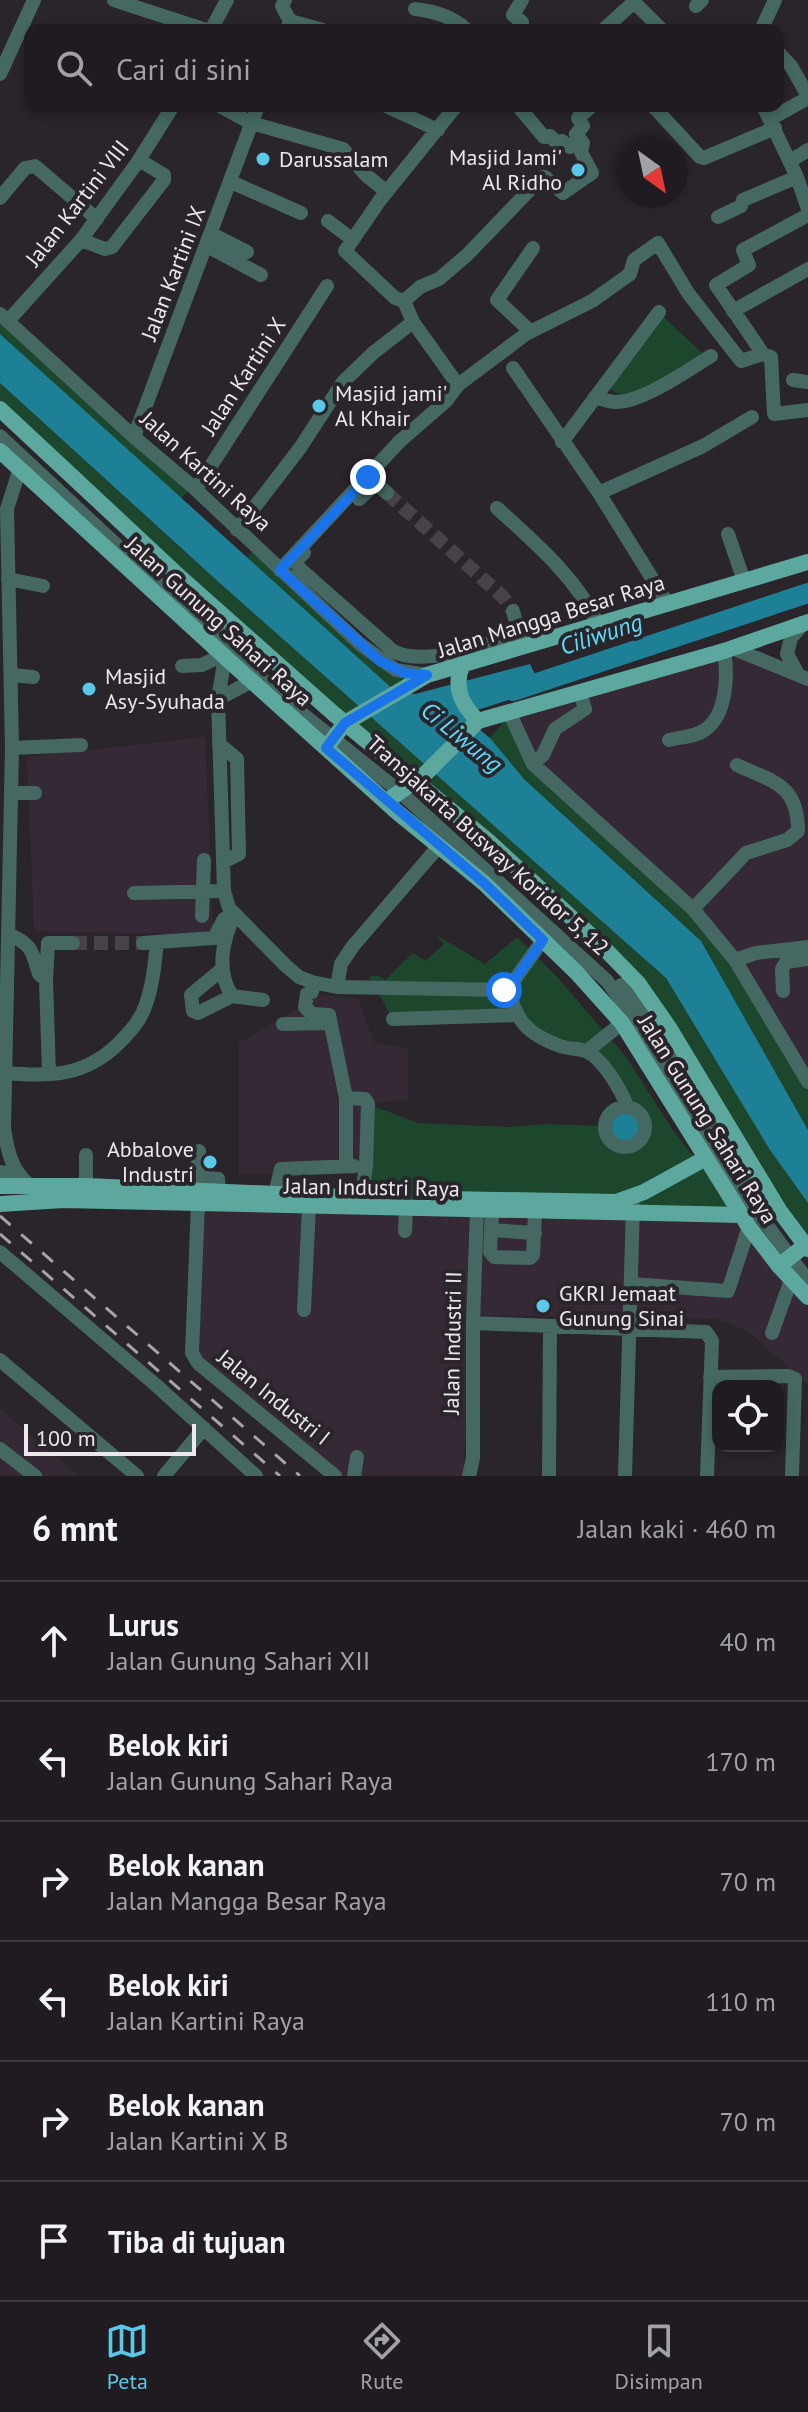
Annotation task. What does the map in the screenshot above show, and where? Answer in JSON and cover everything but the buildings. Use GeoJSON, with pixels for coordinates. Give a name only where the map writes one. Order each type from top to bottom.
{"type":"FeatureCollection","features":[{"type":"Feature","properties":{"kind":"main road","name":"Jalan Gunung Sahari Raya"},"geometry":{"type":"LineString","coordinates":[[0,409],[172,590],[224,656],[252,681],[340,731],[407,787],[439,846],[484,883],[543,940],[622,1023],[746,1221],[797,1252]]}},
{"type":"Feature","properties":{"kind":"main road","name":"Jalan Gunung Sahari Raya"},"geometry":{"type":"LineString","coordinates":[[0,451],[407,787],[544,892],[638,983],[668,1026],[779,1210],[797,1252],[800,1280],[808,1297]]}},
{"type":"Feature","properties":{"kind":"main road","name":"Jalan Mangga Besar Raya"},"geometry":{"type":"LineString","coordinates":[[340,731],[427,675],[460,673],[515,643],[598,624],[808,562]]}},
{"type":"Feature","properties":{"kind":"main road"},"geometry":{"type":"LineString","coordinates":[[407,787],[485,718],[728,650],[805,623]]}},
{"type":"Feature","properties":{"kind":"main road"},"geometry":{"type":"LineString","coordinates":[[460,673],[460,698],[485,718]]}},
{"type":"Feature","properties":{"kind":"main road","name":"Jalan Industri Raya"},"geometry":{"type":"LineString","coordinates":[[315,1202],[361,1198],[616,1202],[634,1196],[706,1158]]}},
{"type":"Feature","properties":{"kind":"main road","name":"Jalan Industri Raya"},"geometry":{"type":"LineString","coordinates":[[0,1186],[23,1180],[219,1192],[275,1200]]}},
{"type":"Feature","properties":{"kind":"main road","name":"Jalan Industri Raya"},"geometry":{"type":"LineString","coordinates":[[0,1204],[197,1191],[406,1209],[633,1214],[746,1221]]}},
{"type":"Feature","properties":{"kind":"street"},"geometry":{"type":"LineString","coordinates":[[0,74],[34,0]]}},
{"type":"Feature","properties":{"kind":"street"},"geometry":{"type":"LineString","coordinates":[[114,0],[189,24]]}},
{"type":"Feature","properties":{"kind":"street"},"geometry":{"type":"LineString","coordinates":[[212,24],[227,0]]}},
{"type":"Feature","properties":{"kind":"street"},"geometry":{"type":"LineString","coordinates":[[521,24],[513,15],[522,0]]}},
{"type":"Feature","properties":{"kind":"street"},"geometry":{"type":"LineString","coordinates":[[764,24],[775,0]]}},
{"type":"Feature","properties":{"kind":"street"},"geometry":{"type":"LineString","coordinates":[[609,24],[633,1],[656,24]]}},
{"type":"Feature","properties":{"kind":"street"},"geometry":{"type":"LineString","coordinates":[[284,3],[288,24]]}},
{"type":"Feature","properties":{"kind":"street"},"geometry":{"type":"LineString","coordinates":[[415,9],[434,11],[461,24]]}},
{"type":"Feature","properties":{"kind":"street"},"geometry":{"type":"LineString","coordinates":[[784,58],[808,97],[784,110]]}},
{"type":"Feature","properties":{"kind":"street","name":"Jalan Kartini VIII"},"geometry":{"type":"LineString","coordinates":[[4,317],[81,240],[169,112]]}},
{"type":"Feature","properties":{"kind":"street"},"geometry":{"type":"LineString","coordinates":[[231,112],[251,123],[343,149],[367,176],[387,192]]}},
{"type":"Feature","properties":{"kind":"street","name":"Jalan Kartini IX"},"geometry":{"type":"LineString","coordinates":[[134,437],[256,112]]}},
{"type":"Feature","properties":{"kind":"street"},"geometry":{"type":"LineString","coordinates":[[399,112],[438,130]]}},
{"type":"Feature","properties":{"kind":"street"},"geometry":{"type":"LineString","coordinates":[[452,112],[387,192],[345,253],[395,298],[404,301],[413,322],[458,385]]}},
{"type":"Feature","properties":{"kind":"street"},"geometry":{"type":"LineString","coordinates":[[523,112],[544,137],[550,136],[558,144],[562,141],[570,147],[580,139]]}},
{"type":"Feature","properties":{"kind":"street"},"geometry":{"type":"LineString","coordinates":[[404,301],[420,287],[439,279],[467,255],[542,177],[563,193],[592,173],[582,154],[584,145],[576,134],[583,126],[578,118],[585,112]]}},
{"type":"Feature","properties":{"kind":"street"},"geometry":{"type":"LineString","coordinates":[[659,112],[704,158],[769,118],[797,177],[808,212],[743,250],[749,266],[717,284],[763,354],[772,359],[774,414],[808,410]]}},
{"type":"Feature","properties":{"kind":"street"},"geometry":{"type":"LineString","coordinates":[[790,161],[808,150]]}},
{"type":"Feature","properties":{"kind":"street"},"geometry":{"type":"LineString","coordinates":[[81,240],[105,249],[112,247],[164,180],[164,175],[139,160]]}},
{"type":"Feature","properties":{"kind":"street"},"geometry":{"type":"LineString","coordinates":[[0,198],[25,168],[35,166],[97,219]]}},
{"type":"Feature","properties":{"kind":"street"},"geometry":{"type":"LineString","coordinates":[[718,217],[741,206],[743,200],[797,177]]}},
{"type":"Feature","properties":{"kind":"street"},"geometry":{"type":"LineString","coordinates":[[231,182],[301,213]]}},
{"type":"Feature","properties":{"kind":"street"},"geometry":{"type":"LineString","coordinates":[[328,221],[353,240]]}},
{"type":"Feature","properties":{"kind":"street"},"geometry":{"type":"LineString","coordinates":[[209,240],[247,252]]}},
{"type":"Feature","properties":{"kind":"street"},"geometry":{"type":"LineString","coordinates":[[209,240],[261,275]]}},
{"type":"Feature","properties":{"kind":"street"},"geometry":{"type":"LineString","coordinates":[[280,570],[399,442],[446,401],[458,385],[530,331],[592,301],[630,274],[634,260],[658,243],[688,293],[741,361],[763,354]]}},
{"type":"Feature","properties":{"kind":"street"},"geometry":{"type":"LineString","coordinates":[[530,331],[497,300],[533,248]]}},
{"type":"Feature","properties":{"kind":"street"},"geometry":{"type":"LineString","coordinates":[[733,311],[808,269]]}},
{"type":"Feature","properties":{"kind":"street","name":"Jalan Kartini X"},"geometry":{"type":"LineString","coordinates":[[196,489],[327,286]]}},
{"type":"Feature","properties":{"kind":"street"},"geometry":{"type":"LineString","coordinates":[[562,442],[659,312]]}},
{"type":"Feature","properties":{"kind":"street","name":"Jalan Kartini Raya"},"geometry":{"type":"LineString","coordinates":[[4,317],[134,437],[196,489],[346,632],[388,666],[405,673],[427,675]]}},
{"type":"Feature","properties":{"kind":"street"},"geometry":{"type":"LineString","coordinates":[[237,530],[300,448],[343,382],[373,353],[413,322]]}},
{"type":"Feature","properties":{"kind":"street"},"geometry":{"type":"LineString","coordinates":[[595,397],[613,402],[625,401],[661,387],[711,356]]}},
{"type":"Feature","properties":{"kind":"street"},"geometry":{"type":"LineString","coordinates":[[513,368],[599,493],[668,604]]}},
{"type":"Feature","properties":{"kind":"street"},"geometry":{"type":"LineString","coordinates":[[599,493],[703,446],[752,417]]}},
{"type":"Feature","properties":{"kind":"street"},"geometry":{"type":"LineString","coordinates":[[0,425],[172,590]]}},
{"type":"Feature","properties":{"kind":"street"},"geometry":{"type":"LineString","coordinates":[[0,436],[172,590]]}},
{"type":"Feature","properties":{"kind":"street"},"geometry":{"type":"LineString","coordinates":[[20,468],[7,509],[3,555],[8,579],[5,634],[11,793],[5,903],[10,935],[14,1073],[4,1129],[8,1157],[23,1180]]}},
{"type":"Feature","properties":{"kind":"street"},"geometry":{"type":"LineString","coordinates":[[387,493],[378,485],[372,487],[296,560],[299,568],[393,651],[403,656],[451,654],[515,643],[513,611]]}},
{"type":"Feature","properties":{"kind":"street"},"geometry":{"type":"LineString","coordinates":[[497,508],[538,545],[581,592],[598,624]]}},
{"type":"Feature","properties":{"kind":"street"},"geometry":{"type":"LineString","coordinates":[[728,534],[744,581]]}},
{"type":"Feature","properties":{"kind":"street"},"geometry":{"type":"LineString","coordinates":[[8,579],[43,586]]}},
{"type":"Feature","properties":{"kind":"street"},"geometry":{"type":"LineString","coordinates":[[310,599],[321,587]]}},
{"type":"Feature","properties":{"kind":"street"},"geometry":{"type":"LineString","coordinates":[[346,632],[358,620]]}},
{"type":"Feature","properties":{"kind":"street"},"geometry":{"type":"LineString","coordinates":[[803,677],[787,654],[791,638],[805,623]]}},
{"type":"Feature","properties":{"kind":"street"},"geometry":{"type":"LineString","coordinates":[[669,740],[695,735],[708,728],[724,695],[728,650],[803,677]]}},
{"type":"Feature","properties":{"kind":"street"},"geometry":{"type":"LineString","coordinates":[[182,666],[202,665],[224,656]]}},
{"type":"Feature","properties":{"kind":"street"},"geometry":{"type":"LineString","coordinates":[[224,656],[218,699],[224,891],[232,911],[285,965],[313,987],[315,1003],[309,1011],[329,1015],[346,1098],[346,1166]]}},
{"type":"Feature","properties":{"kind":"street"},"geometry":{"type":"LineString","coordinates":[[8,674],[33,677]]}},
{"type":"Feature","properties":{"kind":"street"},"geometry":{"type":"LineString","coordinates":[[218,699],[252,681]]}},
{"type":"Feature","properties":{"kind":"street"},"geometry":{"type":"LineString","coordinates":[[533,764],[543,755],[555,729],[585,709],[580,693]]}},
{"type":"Feature","properties":{"kind":"street"},"geometry":{"type":"LineString","coordinates":[[485,718],[693,909],[735,960],[808,1082]]}},
{"type":"Feature","properties":{"kind":"street"},"geometry":{"type":"LineString","coordinates":[[8,756],[81,745]]}},
{"type":"Feature","properties":{"kind":"street"},"geometry":{"type":"LineString","coordinates":[[693,909],[746,853],[787,840],[798,831],[789,792],[737,765]]}},
{"type":"Feature","properties":{"kind":"street","name":"Transjakarta Busway Koridor 5, 12"},"geometry":{"type":"LineString","coordinates":[[407,787],[607,981],[653,1045],[753,1206],[808,1267]]}},
{"type":"Feature","properties":{"kind":"street"},"geometry":{"type":"LineString","coordinates":[[11,793],[35,793]]}},
{"type":"Feature","properties":{"kind":"street"},"geometry":{"type":"LineString","coordinates":[[337,987],[341,964],[353,946],[439,846]]}},
{"type":"Feature","properties":{"kind":"street"},"geometry":{"type":"LineString","coordinates":[[202,916],[204,860]]}},
{"type":"Feature","properties":{"kind":"street"},"geometry":{"type":"LineString","coordinates":[[134,893],[224,891]]}},
{"type":"Feature","properties":{"kind":"street"},"geometry":{"type":"LineString","coordinates":[[14,1073],[49,1073],[86,1068],[101,1060],[133,1029],[146,1004],[150,942],[214,938],[232,911]]}},
{"type":"Feature","properties":{"kind":"street"},"geometry":{"type":"LineString","coordinates":[[232,911],[221,970],[232,996]]}},
{"type":"Feature","properties":{"kind":"street"},"geometry":{"type":"LineString","coordinates":[[10,935],[26,943],[33,952],[39,974],[46,980]]}},
{"type":"Feature","properties":{"kind":"street"},"geometry":{"type":"LineString","coordinates":[[508,988],[543,940]]}},
{"type":"Feature","properties":{"kind":"street"},"geometry":{"type":"LineString","coordinates":[[49,1073],[48,943],[73,943]]}},
{"type":"Feature","properties":{"kind":"street"},"geometry":{"type":"LineString","coordinates":[[735,960],[756,953],[808,947]]}},
{"type":"Feature","properties":{"kind":"street"},"geometry":{"type":"LineString","coordinates":[[783,991],[782,969],[786,962],[808,959]]}},
{"type":"Feature","properties":{"kind":"street"},"geometry":{"type":"LineString","coordinates":[[221,970],[191,995],[193,1011],[198,1013],[232,996],[263,1000]]}},
{"type":"Feature","properties":{"kind":"street"},"geometry":{"type":"LineString","coordinates":[[313,987],[508,988]]}},
{"type":"Feature","properties":{"kind":"street"},"geometry":{"type":"LineString","coordinates":[[508,988],[516,1015],[537,1035],[562,1047],[587,1051],[606,1070],[622,1092],[627,1106]]}},
{"type":"Feature","properties":{"kind":"street"},"geometry":{"type":"LineString","coordinates":[[393,1019],[516,1015]]}},
{"type":"Feature","properties":{"kind":"street"},"geometry":{"type":"LineString","coordinates":[[283,1024],[331,1023]]}},
{"type":"Feature","properties":{"kind":"street"},"geometry":{"type":"LineString","coordinates":[[587,1051],[622,1023]]}},
{"type":"Feature","properties":{"kind":"street"},"geometry":{"type":"LineString","coordinates":[[346,1098],[365,1099],[368,1104],[366,1166],[361,1198]]}},
{"type":"Feature","properties":{"kind":"street"},"geometry":{"type":"LineString","coordinates":[[197,1191],[199,1151]]}},
{"type":"Feature","properties":{"kind":"street"},"geometry":{"type":"LineString","coordinates":[[86,1155],[86,1186]]}},
{"type":"Feature","properties":{"kind":"street"},"geometry":{"type":"LineString","coordinates":[[275,1200],[282,1164],[366,1166]]}},
{"type":"Feature","properties":{"kind":"street"},"geometry":{"type":"LineString","coordinates":[[304,1310],[315,1202],[322,1167]]}},
{"type":"Feature","properties":{"kind":"street"},"geometry":{"type":"LineString","coordinates":[[0,1172],[23,1180]]}},
{"type":"Feature","properties":{"kind":"street","name":"Jalan Industri I"},"geometry":{"type":"LineString","coordinates":[[197,1191],[192,1353],[198,1363],[335,1476]]}},
{"type":"Feature","properties":{"kind":"street"},"geometry":{"type":"LineString","coordinates":[[625,1476],[634,1196]]}},
{"type":"Feature","properties":{"kind":"street"},"geometry":{"type":"LineString","coordinates":[[405,1231],[406,1209]]}},
{"type":"Feature","properties":{"kind":"street"},"geometry":{"type":"LineString","coordinates":[[484,1211],[491,1230],[490,1252],[494,1257],[530,1258],[535,1252],[535,1212]]}},
{"type":"Feature","properties":{"kind":"street","name":"Jalan Industri II"},"geometry":{"type":"LineString","coordinates":[[469,1476],[473,1458],[473,1323],[484,1211]]}},
{"type":"Feature","properties":{"kind":"street"},"geometry":{"type":"LineString","coordinates":[[631,1284],[728,1291],[746,1221]]}},
{"type":"Feature","properties":{"kind":"street"},"geometry":{"type":"LineString","coordinates":[[491,1230],[535,1233]]}},
{"type":"Feature","properties":{"kind":"street"},"geometry":{"type":"LineString","coordinates":[[0,1252],[256,1476]]}},
{"type":"Feature","properties":{"kind":"street"},"geometry":{"type":"LineString","coordinates":[[772,1333],[800,1280]]}},
{"type":"Feature","properties":{"kind":"street"},"geometry":{"type":"LineString","coordinates":[[473,1323],[706,1332],[712,1341],[707,1476]]}},
{"type":"Feature","properties":{"kind":"street"},"geometry":{"type":"LineString","coordinates":[[549,1476],[550,1327]]}},
{"type":"Feature","properties":{"kind":"street"},"geometry":{"type":"LineString","coordinates":[[0,1360],[137,1476]]}},
{"type":"Feature","properties":{"kind":"street"},"geometry":{"type":"LineString","coordinates":[[710,1377],[793,1378],[796,1382],[801,1436],[792,1476]]}},
{"type":"Feature","properties":{"kind":"street"},"geometry":{"type":"LineString","coordinates":[[164,1476],[204,1428]]}},
{"type":"Feature","properties":{"kind":"street"},"geometry":{"type":"LineString","coordinates":[[0,1449],[35,1476]]}},
{"type":"Feature","properties":{"kind":"street"},"geometry":{"type":"LineString","coordinates":[[354,1476],[357,1457]]}},
{"type":"Feature","properties":{"kind":"shaded area"},"geometry":{"type":"Polygon","coordinates":[[[732,648],[808,681],[808,1081],[735,960],[533,764],[510,714],[732,648]]]}},
{"type":"Feature","properties":{"kind":"shaded area"},"geometry":{"type":"Polygon","coordinates":[[[205,737],[214,935],[34,931],[27,757],[205,737]]]}},
{"type":"Feature","properties":{"kind":"shaded area"},"geometry":{"type":"Polygon","coordinates":[[[320,995],[358,998],[374,1042],[408,1049],[408,1099],[368,1104],[365,1174],[239,1174],[239,1043],[320,995]]]}},
{"type":"Feature","properties":{"kind":"shaded area"},"geometry":{"type":"Polygon","coordinates":[[[198,1204],[742,1215],[808,1295],[808,1385],[749,1332],[717,1319],[470,1315],[464,1476],[337,1476],[198,1363],[198,1204]]]}},
{"type":"Feature","properties":{"kind":"shaded area"},"geometry":{"type":"Polygon","coordinates":[[[0,1409],[79,1476],[0,1476],[0,1409]]]}},
{"type":"Feature","properties":{"kind":"green space"},"geometry":{"type":"Polygon","coordinates":[[[0,314],[192,488],[180,499],[0,334],[0,314]]]}},
{"type":"Feature","properties":{"kind":"green space"},"geometry":{"type":"Polygon","coordinates":[[[662,315],[705,356],[653,387],[623,398],[606,386],[662,315]]]}},
{"type":"Feature","properties":{"kind":"green space"},"geometry":{"type":"Polygon","coordinates":[[[0,383],[188,555],[666,978],[771,1151],[808,1203],[808,1243],[638,983],[0,410],[0,383]]]}},
{"type":"Feature","properties":{"kind":"green space"},"geometry":{"type":"Polygon","coordinates":[[[256,548],[322,610],[414,675],[396,692],[246,558],[256,548]]]}},
{"type":"Feature","properties":{"kind":"green space"},"geometry":{"type":"Polygon","coordinates":[[[510,714],[533,764],[693,909],[808,1082],[808,1130],[701,941],[524,779],[490,738],[510,714]]]}},
{"type":"Feature","properties":{"kind":"green space"},"geometry":{"type":"Polygon","coordinates":[[[436,935],[485,964],[517,937],[559,979],[627,1058],[674,1132],[742,1215],[615,1203],[361,1198],[368,1104],[418,1123],[510,1127],[544,1124],[605,1126],[606,1134],[643,1136],[645,1119],[627,1106],[607,1070],[520,1021],[393,1019],[369,977],[377,975],[385,980],[413,953],[426,961],[444,944],[436,935]]]}},
{"type":"Feature","properties":{"kind":"water","name":"Ci Liwung"},"geometry":{"type":"Polygon","coordinates":[[[0,334],[396,692],[415,694],[530,664],[542,689],[462,715],[490,738],[524,779],[701,941],[808,1130],[808,1203],[770,1150],[666,978],[214,578],[0,383],[0,334]]]}},
{"type":"Feature","properties":{"kind":"water"},"geometry":{"type":"Polygon","coordinates":[[[625,1107],[639,1113],[645,1127],[639,1141],[625,1147],[611,1141],[605,1127],[611,1113],[625,1107]]]}},
{"type":"Feature","properties":{"kind":"waterway","name":"Ciliwung"},"geometry":{"type":"LineString","coordinates":[[513,691],[808,593]]}},
{"type":"Feature","properties":{"kind":"tunnel"},"geometry":{"type":"LineString","coordinates":[[387,493],[503,597],[513,611]]}},
{"type":"Feature","properties":{"kind":"tunnel"},"geometry":{"type":"LineString","coordinates":[[73,943],[143,943]]}},
{"type":"Feature","properties":{"kind":"railway"},"geometry":{"type":"LineString","coordinates":[[0,1216],[300,1476]]}},
{"type":"Feature","properties":{"kind":"railway"},"geometry":{"type":"LineString","coordinates":[[0,1234],[280,1476]]}},
{"type":"Feature","properties":{"kind":"place","name":"Darussalam"},"geometry":{"type":"Point","coordinates":[263,159]}},
{"type":"Feature","properties":{"kind":"place","name":"Masjid Jami' Al Ridho"},"geometry":{"type":"Point","coordinates":[578,170]}},
{"type":"Feature","properties":{"kind":"place","name":"Masjid jami' Al Khair"},"geometry":{"type":"Point","coordinates":[319,406]}},
{"type":"Feature","properties":{"kind":"place","name":"Masjid Asy-Syuhada"},"geometry":{"type":"Point","coordinates":[89,689]}},
{"type":"Feature","properties":{"kind":"place","name":"Abbalove Industri"},"geometry":{"type":"Point","coordinates":[210,1162]}},
{"type":"Feature","properties":{"kind":"place","name":"GKRI Jemaat Gunung Sinai"},"geometry":{"type":"Point","coordinates":[543,1306]}},
{"type":"Feature","properties":{"kind":"route"},"geometry":{"type":"LineString","coordinates":[[368,477],[280,570],[380,661],[405,673],[427,675],[345,723],[326,748],[397,812],[484,883],[543,940],[504,990]]}}]}
